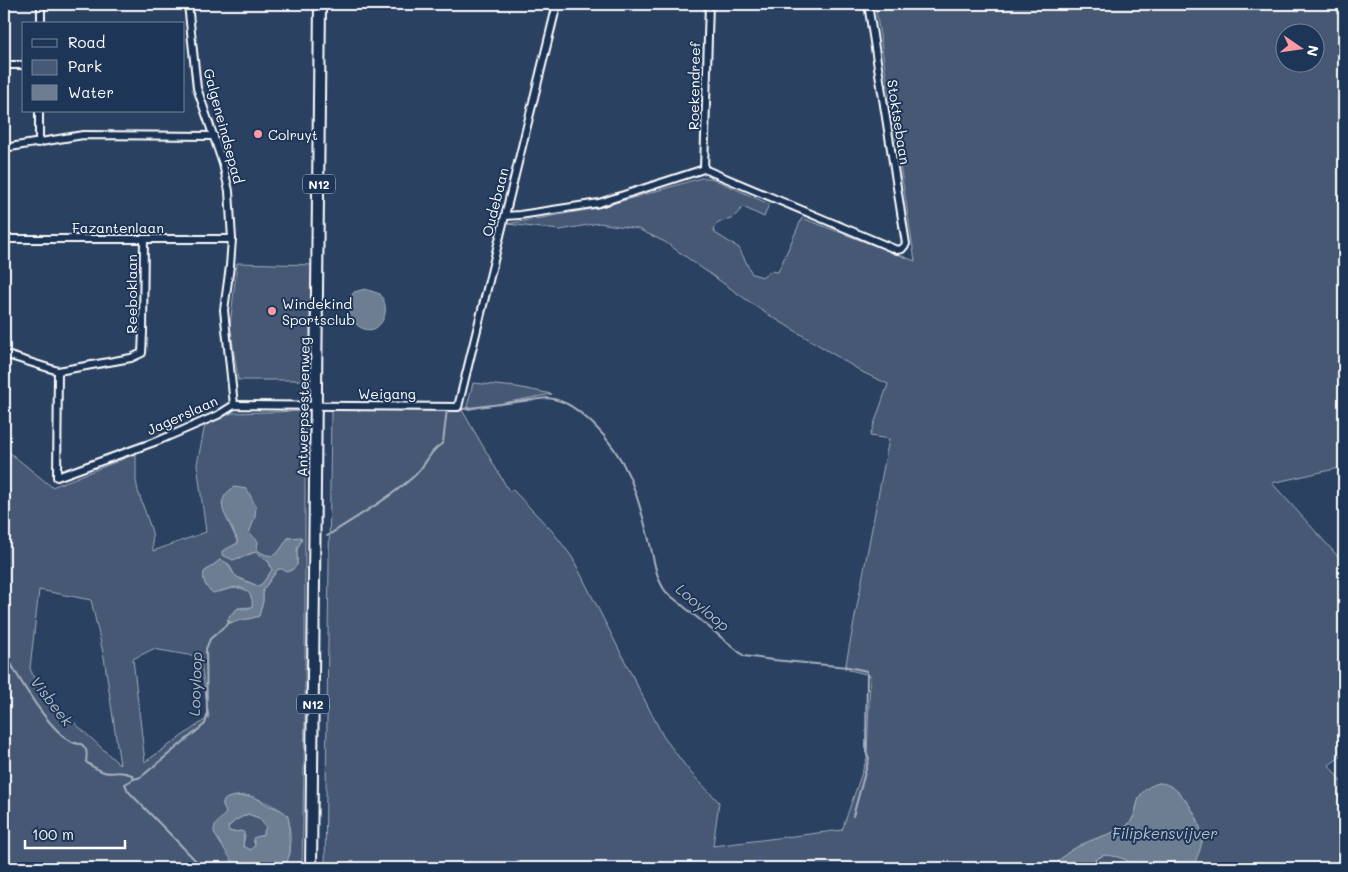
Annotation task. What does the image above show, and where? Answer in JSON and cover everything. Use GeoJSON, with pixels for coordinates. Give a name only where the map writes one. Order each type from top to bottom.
{"type":"FeatureCollection","features":[{"type":"Feature","properties":{"kind":"main road","name":"Antwerpsesteenweg"},"geometry":{"type":"LineString","coordinates":[[311,868],[320,4]]}},
{"type":"Feature","properties":{"kind":"street"},"geometry":{"type":"LineString","coordinates":[[40,22],[41,4]]}},
{"type":"Feature","properties":{"kind":"street","name":"Galgeneindsepad"},"geometry":{"type":"LineString","coordinates":[[188,4],[197,88],[214,136],[229,191],[232,239],[224,310],[234,405]]}},
{"type":"Feature","properties":{"kind":"street","name":"Oudebaan"},"geometry":{"type":"LineString","coordinates":[[458,407],[557,4]]}},
{"type":"Feature","properties":{"kind":"street","name":"Roekendreef"},"geometry":{"type":"LineString","coordinates":[[704,169],[708,4]]}},
{"type":"Feature","properties":{"kind":"street","name":"Stoktsebaan"},"geometry":{"type":"LineString","coordinates":[[704,169],[897,250],[902,249],[906,244],[868,4]]}},
{"type":"Feature","properties":{"kind":"street"},"geometry":{"type":"LineString","coordinates":[[4,65],[22,65]]}},
{"type":"Feature","properties":{"kind":"street"},"geometry":{"type":"LineString","coordinates":[[39,112],[39,143]]}},
{"type":"Feature","properties":{"kind":"street"},"geometry":{"type":"LineString","coordinates":[[4,148],[83,135],[214,136]]}},
{"type":"Feature","properties":{"kind":"street"},"geometry":{"type":"LineString","coordinates":[[505,216],[599,203],[704,169]]}},
{"type":"Feature","properties":{"kind":"street","name":"Fazantenlaan"},"geometry":{"type":"LineString","coordinates":[[4,239],[232,239]]}},
{"type":"Feature","properties":{"kind":"street","name":"Reeboklaan"},"geometry":{"type":"LineString","coordinates":[[58,371],[131,358],[142,353],[144,332],[144,239]]}},
{"type":"Feature","properties":{"kind":"street"},"geometry":{"type":"LineString","coordinates":[[4,354],[58,371]]}},
{"type":"Feature","properties":{"kind":"street","name":"Jagerslaan"},"geometry":{"type":"LineString","coordinates":[[58,371],[57,477],[160,440],[218,415],[234,405],[317,406]]}},
{"type":"Feature","properties":{"kind":"street","name":"Weigang"},"geometry":{"type":"LineString","coordinates":[[317,406],[458,407]]}},
{"type":"Feature","properties":{"kind":"green space"},"geometry":{"type":"Polygon","coordinates":[[[875,4],[1344,4],[1344,467],[1272,483],[1344,563],[1344,754],[1329,765],[1344,786],[1344,868],[1193,868],[1202,841],[1198,820],[1187,802],[1159,783],[1143,792],[1130,823],[1123,829],[1075,848],[1059,860],[1054,868],[698,868],[689,864],[679,864],[679,868],[669,868],[668,865],[656,868],[325,868],[331,410],[462,410],[509,491],[513,490],[553,532],[572,557],[663,736],[690,772],[719,802],[713,846],[842,830],[867,758],[870,675],[845,669],[889,439],[870,436],[888,384],[864,373],[761,310],[665,242],[638,229],[599,223],[560,230],[507,224],[598,208],[701,178],[711,178],[769,204],[764,217],[743,207],[732,219],[718,222],[713,229],[715,233],[739,248],[752,274],[763,277],[771,271],[778,272],[802,218],[915,261],[875,4]]]}},
{"type":"Feature","properties":{"kind":"green space","name":"Windekind Sportsclub"},"geometry":{"type":"Polygon","coordinates":[[[237,263],[314,265],[313,380],[238,380],[230,326],[237,263]]]}},
{"type":"Feature","properties":{"kind":"green space"},"geometry":{"type":"Polygon","coordinates":[[[473,383],[517,387],[552,394],[466,410],[473,383]]]}},
{"type":"Feature","properties":{"kind":"green space"},"geometry":{"type":"Polygon","coordinates":[[[305,411],[305,718],[302,868],[288,868],[290,840],[287,815],[263,801],[243,796],[231,797],[223,802],[226,813],[215,827],[219,841],[232,859],[235,868],[4,868],[4,448],[52,487],[136,454],[136,480],[152,532],[153,551],[206,532],[197,464],[205,425],[232,413],[305,411]],[[222,502],[224,512],[238,543],[223,551],[239,559],[255,552],[269,562],[272,570],[262,584],[258,586],[235,576],[229,564],[220,560],[204,572],[220,592],[237,588],[247,591],[251,595],[252,607],[238,608],[229,616],[230,623],[259,616],[263,601],[263,590],[278,569],[297,565],[297,549],[302,539],[288,538],[276,554],[272,556],[263,555],[258,550],[249,533],[252,524],[222,502]],[[39,590],[30,668],[38,689],[120,765],[104,657],[91,600],[39,590]],[[153,649],[133,659],[145,762],[209,717],[200,657],[153,649]]]}},
{"type":"Feature","properties":{"kind":"green space"},"geometry":{"type":"Polygon","coordinates":[[[248,814],[259,818],[266,827],[263,835],[253,840],[255,845],[251,850],[243,846],[245,836],[241,831],[229,831],[228,827],[236,820],[248,814]]]}},
{"type":"Feature","properties":{"kind":"green space"},"geometry":{"type":"Polygon","coordinates":[[[1104,855],[1125,859],[1133,868],[1091,868],[1096,859],[1104,855]]]}},
{"type":"Feature","properties":{"kind":"water"},"geometry":{"type":"Polygon","coordinates":[[[365,289],[380,294],[385,305],[384,317],[379,326],[372,329],[358,326],[352,319],[349,311],[349,302],[354,292],[365,289]]]}},
{"type":"Feature","properties":{"kind":"water"},"geometry":{"type":"Polygon","coordinates":[[[234,487],[247,489],[256,507],[255,517],[249,533],[258,541],[257,550],[263,554],[272,555],[279,552],[288,538],[301,537],[302,539],[297,549],[297,565],[287,572],[278,569],[263,590],[263,601],[259,616],[230,623],[227,620],[238,608],[252,607],[250,595],[238,587],[213,593],[205,584],[204,572],[220,560],[227,564],[237,577],[258,586],[262,584],[272,570],[269,562],[255,552],[233,560],[222,555],[222,551],[238,543],[223,507],[226,494],[234,487]]]}},
{"type":"Feature","properties":{"kind":"water","name":"Filipkensvijver"},"geometry":{"type":"Polygon","coordinates":[[[1159,783],[1167,784],[1181,795],[1194,812],[1198,822],[1202,842],[1193,868],[1133,868],[1125,859],[1104,855],[1096,859],[1091,868],[1054,868],[1059,860],[1075,848],[1123,829],[1134,816],[1139,798],[1143,792],[1159,783]]]}},
{"type":"Feature","properties":{"kind":"water"},"geometry":{"type":"Polygon","coordinates":[[[237,796],[249,796],[281,810],[287,815],[290,850],[287,862],[288,868],[235,868],[214,833],[217,823],[226,813],[223,805],[224,801],[237,796]],[[248,814],[236,820],[228,827],[229,831],[244,832],[243,846],[251,850],[255,845],[253,838],[263,835],[266,827],[259,818],[248,814]]]}},
{"type":"Feature","properties":{"kind":"waterway","name":"Looyloop"},"geometry":{"type":"LineString","coordinates":[[462,409],[547,398],[561,401],[572,407],[593,424],[606,438],[624,466],[631,480],[658,575],[666,592],[744,656],[848,667],[867,671],[866,752],[869,758],[853,816]]}},
{"type":"Feature","properties":{"kind":"waterway","name":"Looyloop"},"geometry":{"type":"LineString","coordinates":[[327,536],[382,501],[418,472],[434,450],[443,443],[447,409],[449,409]]}},
{"type":"Feature","properties":{"kind":"waterway","name":"Looyloop"},"geometry":{"type":"LineString","coordinates":[[134,779],[141,777],[205,724],[207,716],[206,649],[210,639],[230,622]]}},
{"type":"Feature","properties":{"kind":"waterway","name":"Visbeek"},"geometry":{"type":"LineString","coordinates":[[4,649],[16,673],[48,720],[60,733],[85,748],[87,754],[86,762],[104,772],[123,772],[132,775],[134,779],[125,784],[128,791],[203,868]]}},
{"type":"Feature","properties":{"kind":"place","name":"Colruyt"},"geometry":{"type":"Point","coordinates":[258,134]}},
{"type":"Feature","properties":{"kind":"place","name":"Windekind Sportsclub"},"geometry":{"type":"Point","coordinates":[272,311]}}]}
